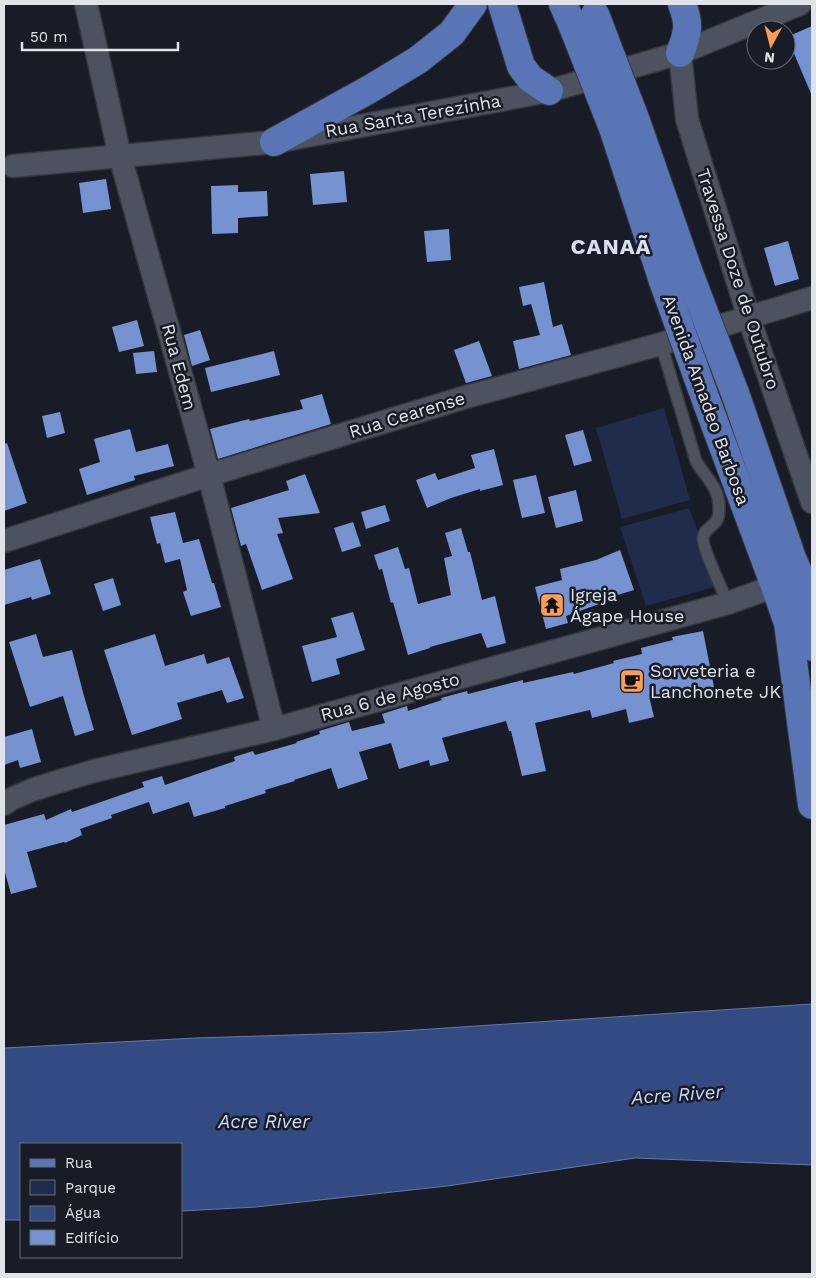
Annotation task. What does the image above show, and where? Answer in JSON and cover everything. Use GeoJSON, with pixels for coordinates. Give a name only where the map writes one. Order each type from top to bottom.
{"type":"FeatureCollection","features":[{"type":"Feature","properties":{"kind":"main road"},"geometry":{"type":"LineString","coordinates":[[274,142],[418,60],[452,33],[473,4]]}},
{"type":"Feature","properties":{"kind":"main road"},"geometry":{"type":"LineString","coordinates":[[502,4],[521,66],[530,78],[549,91]]}},
{"type":"Feature","properties":{"kind":"main road"},"geometry":{"type":"LineString","coordinates":[[680,53],[686,39],[688,24],[682,4]]}},
{"type":"Feature","properties":{"kind":"main road","name":"Avenida Amadeo Barbosa"},"geometry":{"type":"LineString","coordinates":[[580,11],[625,125],[689,273],[734,393],[792,558],[802,581],[812,647]]}},
{"type":"Feature","properties":{"kind":"main road","name":"Avenida Amadeo Barbosa"},"geometry":{"type":"LineString","coordinates":[[625,125],[663,281],[776,586],[788,624],[812,805]]}},
{"type":"Feature","properties":{"kind":"street","name":"Rua Edem"},"geometry":{"type":"LineString","coordinates":[[86,4],[120,156],[208,475],[274,729]]}},
{"type":"Feature","properties":{"kind":"street","name":"Rua Santa Terezinha"},"geometry":{"type":"LineString","coordinates":[[13,166],[274,142],[549,91],[680,53],[800,4]]}},
{"type":"Feature","properties":{"kind":"street","name":"Travessa Doze de Outubro"},"geometry":{"type":"LineString","coordinates":[[680,53],[687,119],[749,318],[812,502]]}},
{"type":"Feature","properties":{"kind":"street","name":"Rua Cearense"},"geometry":{"type":"LineString","coordinates":[[4,541],[208,475],[466,397],[661,344],[812,298]]}},
{"type":"Feature","properties":{"kind":"street","name":"Rua 6 de Agosto"},"geometry":{"type":"LineString","coordinates":[[4,804],[32,790],[94,771],[274,729],[728,603],[776,586]]}},
{"type":"Feature","properties":{"kind":"lane"},"geometry":{"type":"LineString","coordinates":[[661,344],[696,461],[709,478],[719,498],[718,520],[705,532],[703,538],[706,550],[728,603]]}},
{"type":"Feature","properties":{"kind":"green space"},"geometry":{"type":"Polygon","coordinates":[[[664,408],[690,500],[622,519],[596,428],[664,408]]]}},
{"type":"Feature","properties":{"kind":"green space"},"geometry":{"type":"Polygon","coordinates":[[[689,508],[718,586],[646,606],[620,527],[689,508]]]}},
{"type":"Feature","properties":{"kind":"water","name":"Acre River"},"geometry":{"type":"Polygon","coordinates":[[[812,1004],[812,1165],[635,1158],[447,1186],[256,1207],[182,1211],[182,1143],[20,1143],[20,1220],[4,1220],[4,1048],[196,1038],[385,1032],[812,1004]]]}},
{"type":"Feature","properties":{"kind":"building"},"geometry":{"type":"Polygon","coordinates":[[[812,26],[812,96],[796,58],[796,33],[812,26]]]}},
{"type":"Feature","properties":{"kind":"building"},"geometry":{"type":"Polygon","coordinates":[[[344,171],[347,202],[313,205],[310,174],[344,171]]]}},
{"type":"Feature","properties":{"kind":"building"},"geometry":{"type":"Polygon","coordinates":[[[106,179],[111,209],[83,213],[79,183],[106,179]]]}},
{"type":"Feature","properties":{"kind":"building"},"geometry":{"type":"Polygon","coordinates":[[[238,185],[238,192],[267,191],[268,216],[238,218],[238,233],[212,234],[211,186],[238,185]]]}},
{"type":"Feature","properties":{"kind":"building"},"geometry":{"type":"Polygon","coordinates":[[[449,229],[451,260],[427,262],[424,231],[449,229]]]}},
{"type":"Feature","properties":{"kind":"building"},"geometry":{"type":"Polygon","coordinates":[[[788,241],[799,279],[775,286],[764,248],[788,241]]]}},
{"type":"Feature","properties":{"kind":"building"},"geometry":{"type":"Polygon","coordinates":[[[544,282],[553,327],[562,324],[571,355],[519,369],[513,341],[540,335],[531,304],[523,306],[519,287],[544,282]]]}},
{"type":"Feature","properties":{"kind":"building"},"geometry":{"type":"Polygon","coordinates":[[[137,320],[144,346],[119,352],[112,327],[137,320]]]}},
{"type":"Feature","properties":{"kind":"building"},"geometry":{"type":"Polygon","coordinates":[[[200,330],[210,360],[192,366],[184,335],[200,330]]]}},
{"type":"Feature","properties":{"kind":"building"},"geometry":{"type":"Polygon","coordinates":[[[479,341],[492,376],[466,383],[454,350],[479,341]]]}},
{"type":"Feature","properties":{"kind":"building"},"geometry":{"type":"Polygon","coordinates":[[[154,351],[157,372],[136,374],[133,353],[154,351]]]}},
{"type":"Feature","properties":{"kind":"building"},"geometry":{"type":"Polygon","coordinates":[[[274,351],[280,375],[211,392],[205,368],[274,351]]]}},
{"type":"Feature","properties":{"kind":"building"},"geometry":{"type":"Polygon","coordinates":[[[322,394],[331,424],[218,459],[210,429],[249,419],[250,421],[303,409],[300,400],[322,394]]]}},
{"type":"Feature","properties":{"kind":"building"},"geometry":{"type":"Polygon","coordinates":[[[60,412],[65,433],[47,438],[42,416],[60,412]]]}},
{"type":"Feature","properties":{"kind":"building"},"geometry":{"type":"Polygon","coordinates":[[[130,429],[136,452],[168,444],[174,466],[134,476],[135,480],[87,495],[79,469],[100,462],[94,439],[130,429]]]}},
{"type":"Feature","properties":{"kind":"building"},"geometry":{"type":"Polygon","coordinates":[[[583,430],[592,461],[574,466],[565,435],[583,430]]]}},
{"type":"Feature","properties":{"kind":"building"},"geometry":{"type":"Polygon","coordinates":[[[7,443],[27,503],[4,511],[4,444],[7,443]]]}},
{"type":"Feature","properties":{"kind":"building"},"geometry":{"type":"Polygon","coordinates":[[[494,449],[503,485],[480,491],[480,489],[427,508],[416,480],[435,473],[438,480],[475,468],[471,455],[494,449]]]}},
{"type":"Feature","properties":{"kind":"building"},"geometry":{"type":"Polygon","coordinates":[[[305,474],[320,513],[278,518],[283,533],[277,534],[293,579],[262,590],[246,544],[241,546],[231,508],[289,490],[286,481],[305,474]]]}},
{"type":"Feature","properties":{"kind":"building"},"geometry":{"type":"Polygon","coordinates":[[[536,475],[545,513],[522,518],[513,480],[536,475]]]}},
{"type":"Feature","properties":{"kind":"building"},"geometry":{"type":"Polygon","coordinates":[[[576,490],[583,521],[556,528],[548,497],[576,490]]]}},
{"type":"Feature","properties":{"kind":"building"},"geometry":{"type":"Polygon","coordinates":[[[385,505],[390,521],[366,529],[361,512],[385,505]]]}},
{"type":"Feature","properties":{"kind":"building"},"geometry":{"type":"Polygon","coordinates":[[[175,512],[183,543],[199,539],[221,607],[191,616],[183,592],[187,590],[180,559],[165,563],[160,543],[157,544],[150,517],[175,512]]]}},
{"type":"Feature","properties":{"kind":"building"},"geometry":{"type":"Polygon","coordinates":[[[353,522],[361,546],[342,552],[334,528],[353,522]]]}},
{"type":"Feature","properties":{"kind":"building"},"geometry":{"type":"Polygon","coordinates":[[[461,528],[468,552],[470,552],[482,600],[495,596],[506,643],[487,648],[481,633],[408,655],[382,569],[379,570],[374,555],[398,547],[405,569],[409,568],[418,604],[451,595],[444,558],[452,556],[445,533],[461,528]]]}},
{"type":"Feature","properties":{"kind":"building"},"geometry":{"type":"Polygon","coordinates":[[[620,550],[634,590],[598,601],[599,604],[566,616],[568,623],[546,629],[535,587],[562,580],[560,569],[596,560],[620,550]]]}},
{"type":"Feature","properties":{"kind":"building"},"geometry":{"type":"Polygon","coordinates":[[[40,559],[51,594],[32,600],[31,597],[4,605],[4,570],[40,559]]]}},
{"type":"Feature","properties":{"kind":"building"},"geometry":{"type":"Polygon","coordinates":[[[113,578],[121,605],[103,611],[94,584],[113,578]]]}},
{"type":"Feature","properties":{"kind":"building"},"geometry":{"type":"Polygon","coordinates":[[[353,612],[365,650],[336,659],[340,674],[312,682],[302,646],[337,637],[331,618],[353,612]]]}},
{"type":"Feature","properties":{"kind":"building"},"geometry":{"type":"Polygon","coordinates":[[[703,631],[714,687],[684,694],[683,691],[650,700],[654,717],[629,723],[626,709],[592,718],[590,710],[535,723],[546,771],[522,776],[511,731],[509,731],[506,721],[442,738],[449,761],[430,766],[429,760],[399,769],[391,743],[359,752],[368,779],[338,789],[331,768],[265,790],[266,793],[225,806],[225,808],[194,817],[189,802],[153,814],[149,802],[111,815],[112,818],[80,829],[82,835],[65,843],[27,852],[37,887],[11,894],[4,869],[4,825],[44,814],[46,820],[71,809],[72,812],[144,787],[142,782],[162,776],[165,785],[235,761],[234,757],[253,751],[255,755],[297,743],[320,734],[319,731],[349,722],[352,731],[385,723],[382,714],[407,706],[408,711],[442,700],[441,698],[467,691],[468,694],[523,680],[523,683],[573,672],[574,674],[614,663],[613,661],[642,654],[641,648],[673,640],[672,637],[703,631]]]}},
{"type":"Feature","properties":{"kind":"building"},"geometry":{"type":"Polygon","coordinates":[[[36,634],[43,657],[72,650],[94,730],[75,736],[63,696],[30,707],[9,642],[36,634]]]}},
{"type":"Feature","properties":{"kind":"building"},"geometry":{"type":"Polygon","coordinates":[[[155,634],[165,666],[204,654],[207,664],[229,657],[244,698],[227,703],[222,690],[177,703],[182,719],[132,735],[104,650],[155,634]]]}},
{"type":"Feature","properties":{"kind":"building"},"geometry":{"type":"Polygon","coordinates":[[[32,729],[41,762],[20,768],[18,760],[4,765],[4,737],[32,729]]]}},
{"type":"Feature","properties":{"kind":"place","name":"Igreja Ágape House"},"geometry":{"type":"Point","coordinates":[552,605]}},
{"type":"Feature","properties":{"kind":"place","name":"Sorveteria e Lanchonete JK"},"geometry":{"type":"Point","coordinates":[632,681]}},
{"type":"Feature","properties":{"kind":"district","name":"CANAÃ"},"geometry":{"type":"Point","coordinates":[611,246]}}]}
